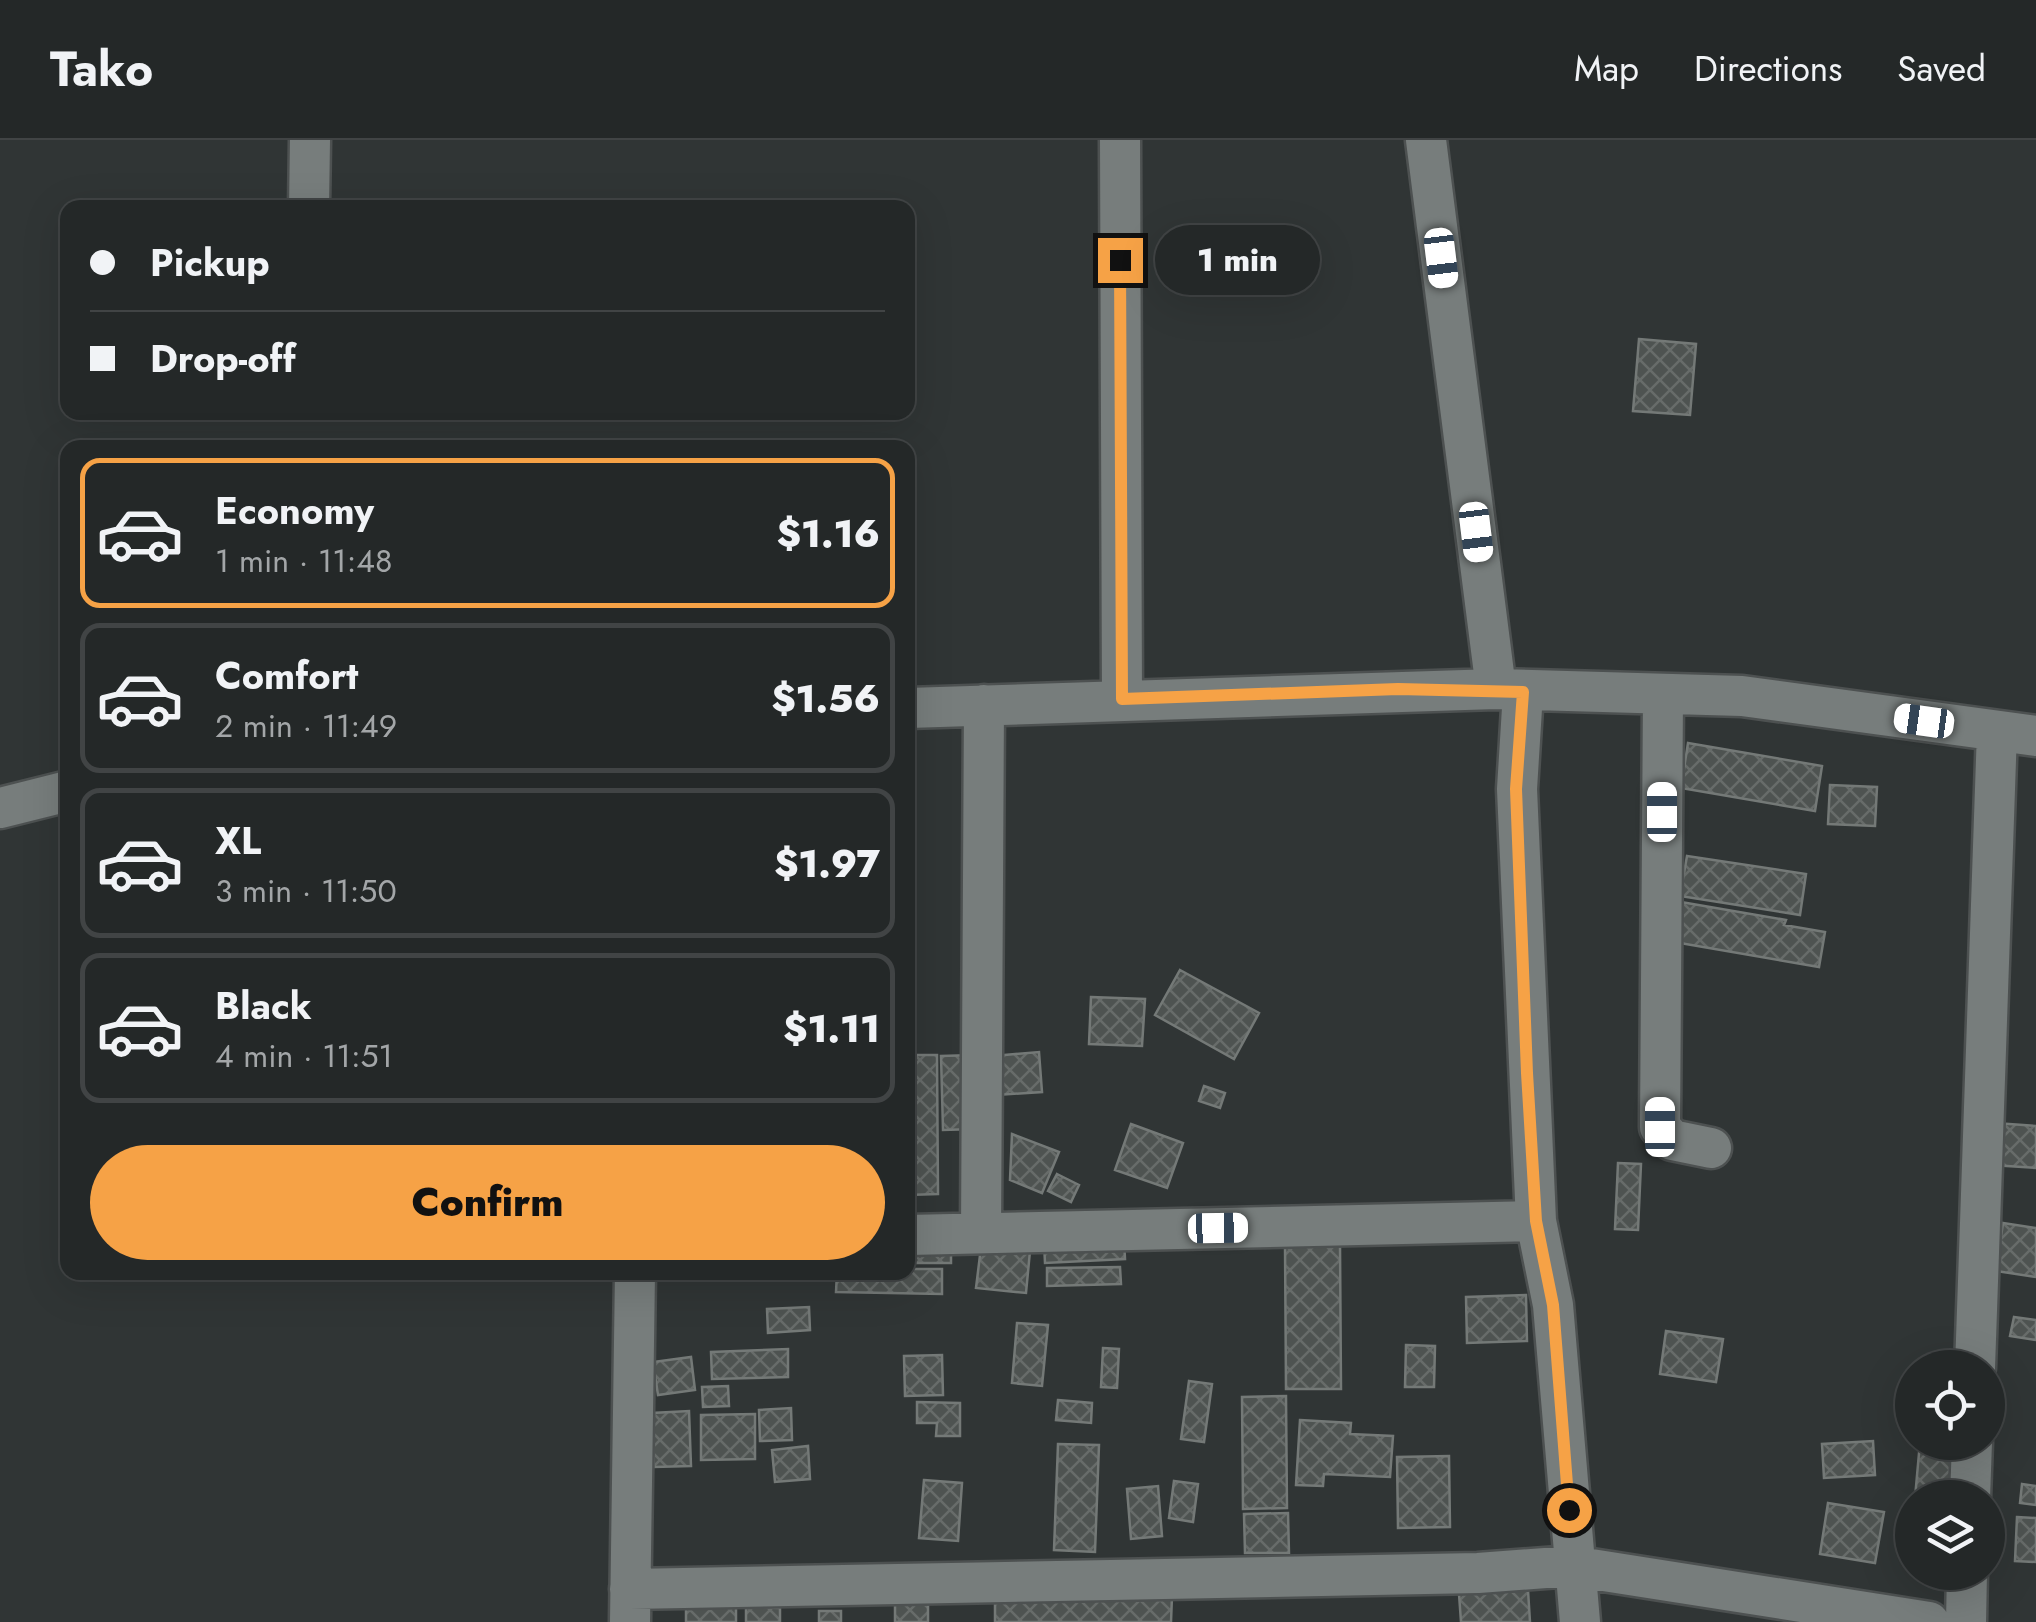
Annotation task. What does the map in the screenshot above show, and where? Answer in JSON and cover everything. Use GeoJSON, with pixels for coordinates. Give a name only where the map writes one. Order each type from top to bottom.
{"type":"FeatureCollection","features":[{"type":"Feature","properties":{"kind":"street"},"geometry":{"type":"LineString","coordinates":[[309,200],[310,140]]}},
{"type":"Feature","properties":{"kind":"street"},"geometry":{"type":"LineString","coordinates":[[1120,140],[1122,699]]}},
{"type":"Feature","properties":{"kind":"street"},"geometry":{"type":"LineString","coordinates":[[1426,140],[1510,691],[1536,1221],[1553,1305],[1572,1566],[1580,1622]]}},
{"type":"Feature","properties":{"kind":"street"},"geometry":{"type":"LineString","coordinates":[[915,708],[1510,691],[1742,696],[2016,734],[1976,1350]]}},
{"type":"Feature","properties":{"kind":"street"},"geometry":{"type":"LineString","coordinates":[[1664,695],[1660,1127],[1672,1140],[1710,1148]]}},
{"type":"Feature","properties":{"kind":"street"},"geometry":{"type":"LineString","coordinates":[[980,1234],[984,705]]}},
{"type":"Feature","properties":{"kind":"street"},"geometry":{"type":"LineString","coordinates":[[0,808],[60,793]]}},
{"type":"Feature","properties":{"kind":"street"},"geometry":{"type":"LineString","coordinates":[[915,1235],[1536,1221]]}},
{"type":"Feature","properties":{"kind":"street"},"geometry":{"type":"LineString","coordinates":[[635,1280],[630,1605],[1478,1574],[1572,1566],[1810,1613],[1930,1622]]}},
{"type":"Feature","properties":{"kind":"street"},"geometry":{"type":"LineString","coordinates":[[1966,1622],[1967,1590]]}},
{"type":"Feature","properties":{"kind":"building"},"geometry":{"type":"Polygon","coordinates":[[[1639,339],[1696,344],[1690,415],[1633,411],[1639,339]]]}},
{"type":"Feature","properties":{"kind":"building"},"geometry":{"type":"Polygon","coordinates":[[[1688,743],[1822,766],[1815,811],[1681,788],[1688,743]]]}},
{"type":"Feature","properties":{"kind":"building"},"geometry":{"type":"Polygon","coordinates":[[[1830,785],[1877,787],[1875,826],[1828,824],[1830,785]]]}},
{"type":"Feature","properties":{"kind":"building"},"geometry":{"type":"Polygon","coordinates":[[[1687,856],[1806,874],[1800,915],[1680,896],[1687,856]]]}},
{"type":"Feature","properties":{"kind":"building"},"geometry":{"type":"Polygon","coordinates":[[[1681,902],[1786,920],[1784,925],[1825,932],[1819,967],[1674,942],[1681,902]]]}},
{"type":"Feature","properties":{"kind":"building"},"geometry":{"type":"Polygon","coordinates":[[[1180,970],[1259,1013],[1234,1059],[1155,1015],[1180,970]]]}},
{"type":"Feature","properties":{"kind":"building"},"geometry":{"type":"Polygon","coordinates":[[[1091,997],[1145,999],[1142,1046],[1089,1044],[1091,997]]]}},
{"type":"Feature","properties":{"kind":"building"},"geometry":{"type":"Polygon","coordinates":[[[1039,1052],[1042,1092],[997,1095],[994,1056],[1039,1052]]]}},
{"type":"Feature","properties":{"kind":"building"},"geometry":{"type":"Polygon","coordinates":[[[915,1055],[937,1055],[938,1194],[915,1195],[915,1055]]]}},
{"type":"Feature","properties":{"kind":"building"},"geometry":{"type":"Polygon","coordinates":[[[974,1055],[975,1129],[943,1130],[941,1056],[974,1055]]]}},
{"type":"Feature","properties":{"kind":"building"},"geometry":{"type":"Polygon","coordinates":[[[1204,1086],[1225,1093],[1220,1108],[1199,1101],[1204,1086]]]}},
{"type":"Feature","properties":{"kind":"building"},"geometry":{"type":"Polygon","coordinates":[[[1995,1123],[2036,1126],[2036,1168],[1992,1165],[1995,1123]]]}},
{"type":"Feature","properties":{"kind":"building"},"geometry":{"type":"Polygon","coordinates":[[[1131,1124],[1183,1143],[1167,1188],[1115,1170],[1131,1124]]]}},
{"type":"Feature","properties":{"kind":"building"},"geometry":{"type":"Polygon","coordinates":[[[1012,1134],[1059,1152],[1042,1193],[1010,1180],[1012,1134]]]}},
{"type":"Feature","properties":{"kind":"building"},"geometry":{"type":"Polygon","coordinates":[[[1618,1163],[1641,1164],[1638,1230],[1615,1229],[1618,1163]]]}},
{"type":"Feature","properties":{"kind":"building"},"geometry":{"type":"Polygon","coordinates":[[[1057,1174],[1079,1185],[1071,1202],[1048,1191],[1057,1174]]]}},
{"type":"Feature","properties":{"kind":"building"},"geometry":{"type":"Polygon","coordinates":[[[2003,1223],[2036,1228],[2036,1277],[1996,1271],[2003,1223]]]}},
{"type":"Feature","properties":{"kind":"building"},"geometry":{"type":"Polygon","coordinates":[[[1124,1239],[1125,1259],[1045,1263],[1044,1243],[1124,1239]]]}},
{"type":"Feature","properties":{"kind":"building"},"geometry":{"type":"Polygon","coordinates":[[[951,1243],[951,1263],[915,1263],[915,1244],[951,1243]]]}},
{"type":"Feature","properties":{"kind":"building"},"geometry":{"type":"Polygon","coordinates":[[[1340,1244],[1341,1389],[1286,1389],[1285,1245],[1340,1244]]]}},
{"type":"Feature","properties":{"kind":"building"},"geometry":{"type":"Polygon","coordinates":[[[981,1247],[1030,1251],[1026,1293],[976,1288],[981,1247]]]}},
{"type":"Feature","properties":{"kind":"building"},"geometry":{"type":"Polygon","coordinates":[[[1120,1267],[1121,1284],[1047,1286],[1047,1268],[1120,1267]]]}},
{"type":"Feature","properties":{"kind":"building"},"geometry":{"type":"Polygon","coordinates":[[[915,1269],[942,1269],[942,1294],[836,1292],[837,1280],[915,1280],[915,1269]]]}},
{"type":"Feature","properties":{"kind":"building"},"geometry":{"type":"Polygon","coordinates":[[[1526,1295],[1527,1341],[1467,1343],[1466,1297],[1526,1295]]]}},
{"type":"Feature","properties":{"kind":"building"},"geometry":{"type":"Polygon","coordinates":[[[809,1307],[810,1330],[768,1333],[767,1309],[809,1307]]]}},
{"type":"Feature","properties":{"kind":"building"},"geometry":{"type":"Polygon","coordinates":[[[2014,1317],[2036,1320],[2036,1340],[2010,1336],[2014,1317]]]}},
{"type":"Feature","properties":{"kind":"building"},"geometry":{"type":"Polygon","coordinates":[[[1017,1323],[1048,1325],[1042,1386],[1012,1383],[1017,1323]]]}},
{"type":"Feature","properties":{"kind":"building"},"geometry":{"type":"Polygon","coordinates":[[[1666,1331],[1723,1339],[1716,1382],[1660,1374],[1666,1331]]]}},
{"type":"Feature","properties":{"kind":"building"},"geometry":{"type":"Polygon","coordinates":[[[1406,1345],[1435,1346],[1434,1387],[1405,1387],[1406,1345]]]}},
{"type":"Feature","properties":{"kind":"building"},"geometry":{"type":"Polygon","coordinates":[[[1103,1348],[1119,1349],[1117,1388],[1101,1387],[1103,1348]]]}},
{"type":"Feature","properties":{"kind":"building"},"geometry":{"type":"Polygon","coordinates":[[[788,1349],[788,1377],[712,1379],[711,1352],[788,1349]]]}},
{"type":"Feature","properties":{"kind":"building"},"geometry":{"type":"Polygon","coordinates":[[[942,1355],[943,1395],[905,1396],[904,1356],[942,1355]]]}},
{"type":"Feature","properties":{"kind":"building"},"geometry":{"type":"Polygon","coordinates":[[[691,1357],[695,1390],[658,1395],[653,1362],[691,1357]]]}},
{"type":"Feature","properties":{"kind":"building"},"geometry":{"type":"Polygon","coordinates":[[[1189,1381],[1212,1384],[1204,1442],[1181,1439],[1189,1381]]]}},
{"type":"Feature","properties":{"kind":"building"},"geometry":{"type":"Polygon","coordinates":[[[728,1386],[729,1406],[703,1407],[702,1387],[728,1386]]]}},
{"type":"Feature","properties":{"kind":"building"},"geometry":{"type":"Polygon","coordinates":[[[1286,1396],[1287,1508],[1243,1509],[1242,1397],[1286,1396]]]}},
{"type":"Feature","properties":{"kind":"building"},"geometry":{"type":"Polygon","coordinates":[[[1058,1400],[1092,1403],[1091,1423],[1056,1420],[1058,1400]]]}},
{"type":"Feature","properties":{"kind":"building"},"geometry":{"type":"Polygon","coordinates":[[[917,1402],[960,1403],[960,1436],[936,1436],[937,1423],[917,1423],[917,1402]]]}},
{"type":"Feature","properties":{"kind":"building"},"geometry":{"type":"Polygon","coordinates":[[[791,1408],[792,1440],[760,1441],[759,1410],[791,1408]]]}},
{"type":"Feature","properties":{"kind":"building"},"geometry":{"type":"Polygon","coordinates":[[[689,1411],[691,1466],[654,1467],[652,1413],[689,1411]]]}},
{"type":"Feature","properties":{"kind":"building"},"geometry":{"type":"Polygon","coordinates":[[[755,1414],[755,1459],[701,1460],[701,1415],[755,1414]]]}},
{"type":"Feature","properties":{"kind":"building"},"geometry":{"type":"Polygon","coordinates":[[[1300,1420],[1351,1423],[1350,1434],[1393,1436],[1390,1477],[1324,1474],[1323,1486],[1296,1485],[1300,1420]]]}},
{"type":"Feature","properties":{"kind":"building"},"geometry":{"type":"Polygon","coordinates":[[[1873,1441],[1875,1475],[1824,1478],[1822,1444],[1873,1441]]]}},
{"type":"Feature","properties":{"kind":"building"},"geometry":{"type":"Polygon","coordinates":[[[1058,1444],[1099,1445],[1095,1552],[1054,1550],[1058,1444]]]}},
{"type":"Feature","properties":{"kind":"building"},"geometry":{"type":"Polygon","coordinates":[[[808,1446],[810,1479],[775,1482],[772,1450],[808,1446]]]}},
{"type":"Feature","properties":{"kind":"building"},"geometry":{"type":"Polygon","coordinates":[[[1449,1456],[1450,1527],[1398,1528],[1397,1457],[1449,1456]]]}},
{"type":"Feature","properties":{"kind":"building"},"geometry":{"type":"Polygon","coordinates":[[[1918,1460],[1962,1460],[1961,1480],[1917,1480],[1918,1460]]]}},
{"type":"Feature","properties":{"kind":"building"},"geometry":{"type":"Polygon","coordinates":[[[924,1480],[962,1483],[958,1541],[919,1538],[924,1480]]]}},
{"type":"Feature","properties":{"kind":"building"},"geometry":{"type":"Polygon","coordinates":[[[1174,1481],[1198,1484],[1193,1522],[1169,1518],[1174,1481]]]}},
{"type":"Feature","properties":{"kind":"building"},"geometry":{"type":"Polygon","coordinates":[[[2022,1484],[2036,1486],[2036,1505],[2020,1503],[2022,1484]]]}},
{"type":"Feature","properties":{"kind":"building"},"geometry":{"type":"Polygon","coordinates":[[[1158,1486],[1162,1536],[1131,1539],[1127,1489],[1158,1486]]]}},
{"type":"Feature","properties":{"kind":"building"},"geometry":{"type":"Polygon","coordinates":[[[1828,1503],[1884,1512],[1875,1563],[1820,1554],[1828,1503]]]}},
{"type":"Feature","properties":{"kind":"building"},"geometry":{"type":"Polygon","coordinates":[[[1288,1513],[1289,1553],[1245,1553],[1244,1514],[1288,1513]]]}},
{"type":"Feature","properties":{"kind":"building"},"geometry":{"type":"Polygon","coordinates":[[[2017,1517],[2036,1518],[2036,1562],[2015,1561],[2017,1517]]]}},
{"type":"Feature","properties":{"kind":"building"},"geometry":{"type":"Polygon","coordinates":[[[1528,1590],[1530,1622],[1461,1622],[1459,1594],[1528,1590]]]}},
{"type":"Feature","properties":{"kind":"building"},"geometry":{"type":"Polygon","coordinates":[[[995,1595],[1172,1596],[1171,1622],[995,1622],[995,1595]]]}},
{"type":"Feature","properties":{"kind":"building"},"geometry":{"type":"Polygon","coordinates":[[[895,1601],[928,1602],[928,1622],[895,1622],[895,1601]]]}},
{"type":"Feature","properties":{"kind":"building"},"geometry":{"type":"Polygon","coordinates":[[[736,1606],[736,1622],[686,1622],[686,1607],[736,1606]]]}},
{"type":"Feature","properties":{"kind":"building"},"geometry":{"type":"Polygon","coordinates":[[[746,1607],[780,1608],[780,1622],[746,1622],[746,1607]]]}},
{"type":"Feature","properties":{"kind":"building"},"geometry":{"type":"Polygon","coordinates":[[[819,1611],[841,1611],[841,1622],[819,1622],[819,1611]]]}},
{"type":"Feature","properties":{"kind":"route"},"geometry":{"type":"LineString","coordinates":[[1120,260],[1122,699],[1398,689],[1523,692],[1516,789],[1527,1073],[1536,1221],[1553,1305],[1569,1510]]}}]}
